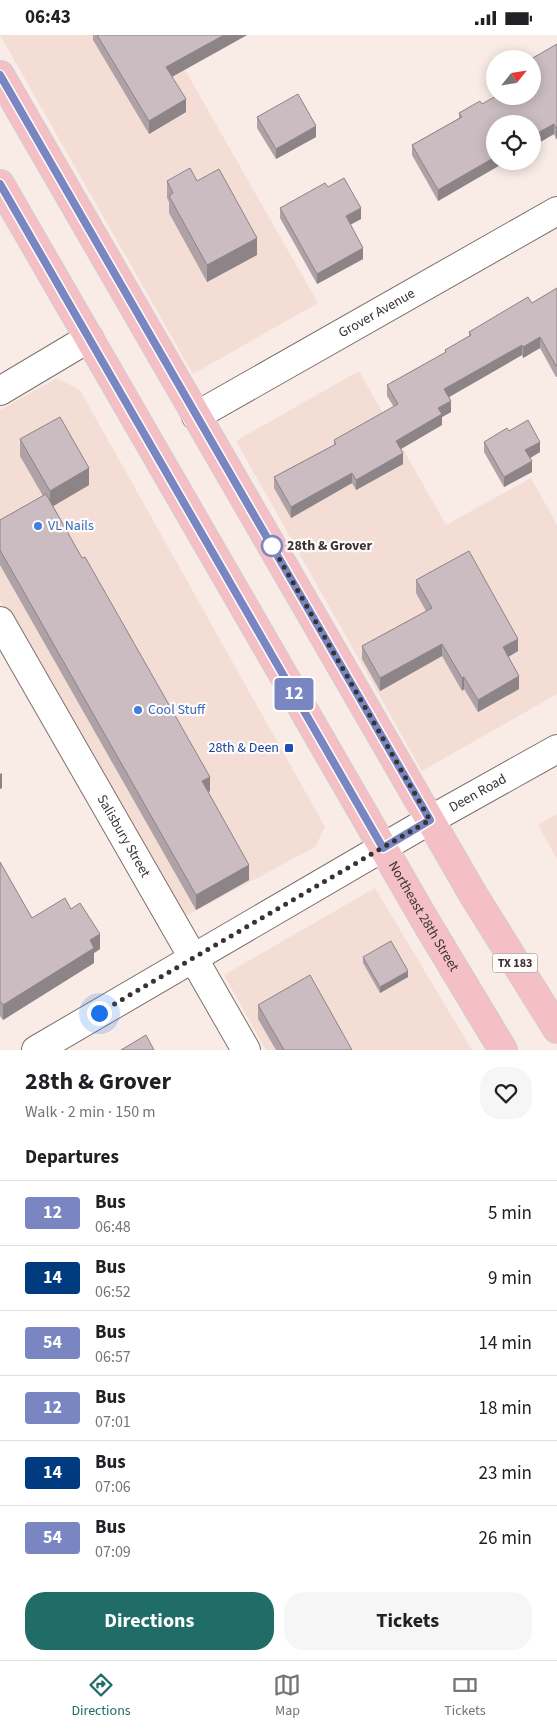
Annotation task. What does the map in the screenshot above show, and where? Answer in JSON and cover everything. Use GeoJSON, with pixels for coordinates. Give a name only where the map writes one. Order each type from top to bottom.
{"type":"FeatureCollection","features":[{"type":"Feature","properties":{"kind":"main road","name":"TX 183"},"geometry":{"type":"LineString","coordinates":[[0,75],[474,896],[557,1029]]}},
{"type":"Feature","properties":{"kind":"main road","name":"Northeast 28th Street"},"geometry":{"type":"LineString","coordinates":[[0,184],[383,848],[503,1050]]}},
{"type":"Feature","properties":{"kind":"street","name":"Grover Avenue"},"geometry":{"type":"LineString","coordinates":[[196,416],[557,211]]}},
{"type":"Feature","properties":{"kind":"street"},"geometry":{"type":"LineString","coordinates":[[0,391],[89,338]]}},
{"type":"Feature","properties":{"kind":"street","name":"Salisbury Street"},"geometry":{"type":"LineString","coordinates":[[0,621],[246,1050]]}},
{"type":"Feature","properties":{"kind":"street","name":"Deen Road"},"geometry":{"type":"LineString","coordinates":[[36,1050],[430,820],[557,749]]}},
{"type":"Feature","properties":{"kind":"shaded area"},"geometry":{"type":"Polygon","coordinates":[[[0,35],[165,35],[318,303],[193,374],[0,35]]]}},
{"type":"Feature","properties":{"kind":"shaded area"},"geometry":{"type":"Polygon","coordinates":[[[359,371],[446,525],[531,478],[557,525],[557,694],[422,771],[236,441],[359,371]]]}},
{"type":"Feature","properties":{"kind":"shaded area"},"geometry":{"type":"Polygon","coordinates":[[[57,378],[80,390],[325,827],[315,847],[186,916],[0,600],[0,410],[57,378]]]}},
{"type":"Feature","properties":{"kind":"shaded area"},"geometry":{"type":"Polygon","coordinates":[[[557,814],[557,859],[538,825],[557,814]]]}},
{"type":"Feature","properties":{"kind":"shaded area"},"geometry":{"type":"Polygon","coordinates":[[[375,888],[472,1050],[266,1050],[224,975],[375,888]]]}},
{"type":"Feature","properties":{"kind":"building"},"geometry":{"type":"Polygon","coordinates":[[[97,35],[224,35],[166,67],[186,99],[149,121],[97,35]]]}},
{"type":"Feature","properties":{"kind":"building"},"geometry":{"type":"Polygon","coordinates":[[[557,44],[557,127],[554,124],[541,131],[541,115],[486,115],[486,162],[438,190],[412,145],[462,117],[459,113],[480,101],[482,104],[486,102],[486,105],[541,105],[541,53],[557,44]]]}},
{"type":"Feature","properties":{"kind":"building"},"geometry":{"type":"Polygon","coordinates":[[[298,94],[316,126],[276,149],[257,117],[298,94]]]}},
{"type":"Feature","properties":{"kind":"building"},"geometry":{"type":"Polygon","coordinates":[[[190,168],[197,181],[219,169],[257,238],[207,265],[169,196],[173,193],[167,181],[190,168]]]}},
{"type":"Feature","properties":{"kind":"building"},"geometry":{"type":"Polygon","coordinates":[[[344,178],[361,208],[346,216],[363,248],[317,274],[280,208],[325,183],[328,187],[344,178]]]}},
{"type":"Feature","properties":{"kind":"building"},"geometry":{"type":"Polygon","coordinates":[[[557,288],[557,366],[540,337],[523,347],[522,345],[444,389],[451,401],[438,408],[442,414],[396,441],[403,453],[356,480],[352,473],[291,507],[274,477],[336,444],[334,440],[398,404],[387,385],[446,352],[445,350],[471,335],[469,332],[528,297],[532,303],[557,288]]]}},
{"type":"Feature","properties":{"kind":"building"},"geometry":{"type":"Polygon","coordinates":[[[60,417],[89,468],[50,491],[20,439],[60,417]]]}},
{"type":"Feature","properties":{"kind":"building"},"geometry":{"type":"Polygon","coordinates":[[[528,420],[540,442],[525,450],[532,461],[504,477],[484,442],[507,428],[509,431],[528,420]]]}},
{"type":"Feature","properties":{"kind":"building"},"geometry":{"type":"Polygon","coordinates":[[[46,494],[82,558],[85,557],[210,777],[202,781],[249,865],[196,895],[0,550],[0,520],[46,494]]]}},
{"type":"Feature","properties":{"kind":"building"},"geometry":{"type":"Polygon","coordinates":[[[469,551],[518,639],[503,647],[519,676],[478,700],[464,677],[462,678],[442,644],[380,678],[362,646],[432,608],[416,580],[469,551]]]}},
{"type":"Feature","properties":{"kind":"building"},"geometry":{"type":"Polygon","coordinates":[[[0,862],[32,918],[65,898],[71,909],[80,903],[100,934],[90,940],[94,948],[3,1005],[0,1001],[0,862]]]}},
{"type":"Feature","properties":{"kind":"building"},"geometry":{"type":"Polygon","coordinates":[[[391,941],[408,971],[380,987],[363,957],[391,941]]]}},
{"type":"Feature","properties":{"kind":"building"},"geometry":{"type":"Polygon","coordinates":[[[310,975],[352,1050],[284,1050],[258,1005],[310,975]]]}},
{"type":"Feature","properties":{"kind":"building"},"geometry":{"type":"Polygon","coordinates":[[[146,1035],[154,1050],[121,1050],[146,1035]]]}},
{"type":"Feature","properties":{"kind":"bus line","name":"12"},"geometry":{"type":"LineString","coordinates":[[0,75],[430,820],[383,848],[0,184]]}},
{"type":"Feature","properties":{"kind":"place","name":"VL Nails"},"geometry":{"type":"Point","coordinates":[38,526]}},
{"type":"Feature","properties":{"kind":"place","name":"28th & Grover"},"geometry":{"type":"Point","coordinates":[272,546]}},
{"type":"Feature","properties":{"kind":"place","name":"Cool Stuff"},"geometry":{"type":"Point","coordinates":[138,710]}},
{"type":"Feature","properties":{"kind":"place","name":"28th & Deen"},"geometry":{"type":"Point","coordinates":[289,748]}},
{"type":"Feature","properties":{"kind":"route"},"geometry":{"type":"LineString","coordinates":[[99,1013],[430,820],[272,546]]}}]}
